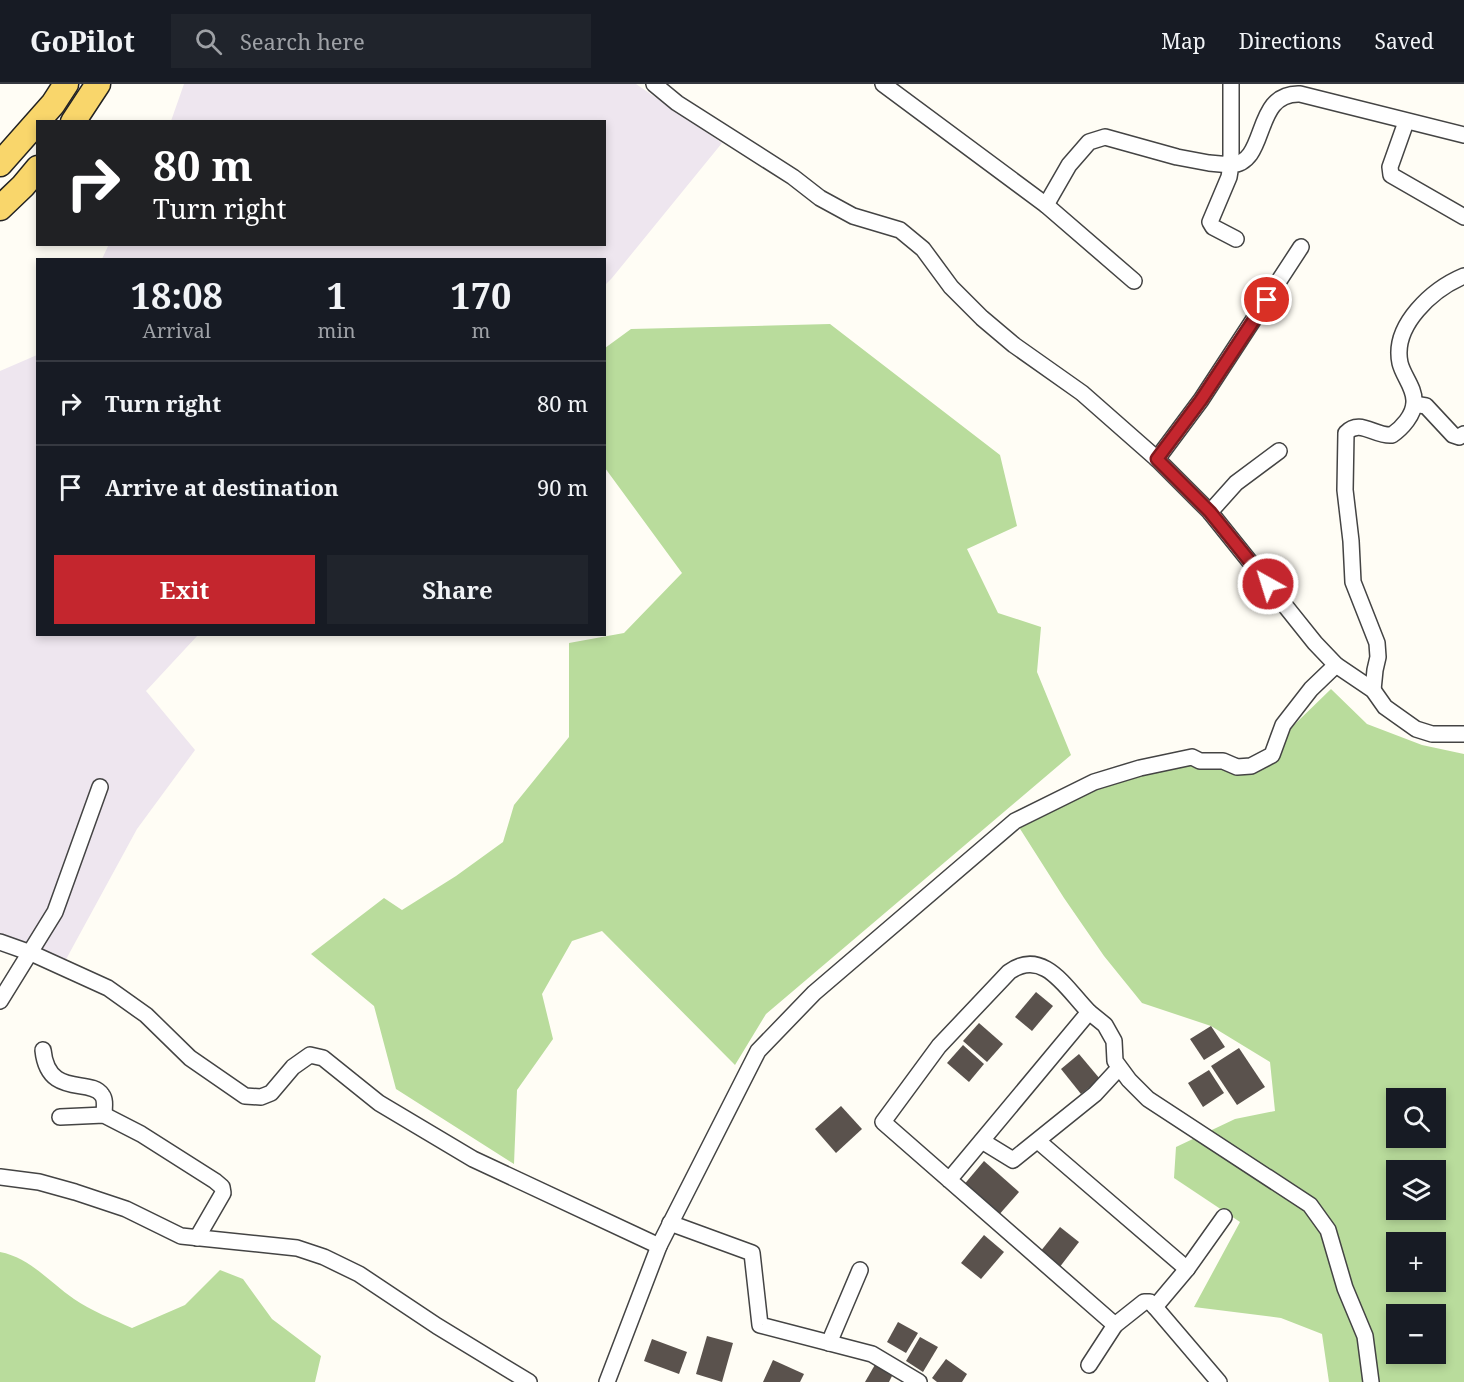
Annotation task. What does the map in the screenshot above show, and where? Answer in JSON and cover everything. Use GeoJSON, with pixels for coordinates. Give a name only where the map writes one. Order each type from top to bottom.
{"type":"FeatureCollection","features":[{"type":"Feature","properties":{"kind":"main road"},"geometry":{"type":"LineString","coordinates":[[39,120],[66,84]]}},
{"type":"Feature","properties":{"kind":"main road"},"geometry":{"type":"LineString","coordinates":[[74,120],[98,84]]}},
{"type":"Feature","properties":{"kind":"main road"},"geometry":{"type":"LineString","coordinates":[[0,164],[36,123]]}},
{"type":"Feature","properties":{"kind":"main road"},"geometry":{"type":"LineString","coordinates":[[0,208],[36,170]]}},
{"type":"Feature","properties":{"kind":"street"},"geometry":{"type":"LineString","coordinates":[[654,84],[677,103],[793,177],[820,198],[852,216],[900,230],[923,249],[951,287],[982,318],[1014,345],[1082,393],[1157,459],[1210,512],[1336,665],[1373,690],[1385,707],[1416,729],[1432,734],[1464,734]]}},
{"type":"Feature","properties":{"kind":"street"},"geometry":{"type":"LineString","coordinates":[[883,84],[1046,205],[1134,281]]}},
{"type":"Feature","properties":{"kind":"street"},"geometry":{"type":"LineString","coordinates":[[1231,84],[1231,165],[1229,177],[1210,222],[1213,227],[1236,239]]}},
{"type":"Feature","properties":{"kind":"street"},"geometry":{"type":"LineString","coordinates":[[1046,205],[1069,165],[1089,142],[1106,136],[1177,157],[1209,164],[1238,165],[1248,157],[1275,100],[1278,84]]}},
{"type":"Feature","properties":{"kind":"street"},"geometry":{"type":"LineString","coordinates":[[1275,100],[1288,93],[1300,94],[1464,135]]}},
{"type":"Feature","properties":{"kind":"street"},"geometry":{"type":"LineString","coordinates":[[1406,122],[1390,166],[1391,175],[1464,217]]}},
{"type":"Feature","properties":{"kind":"street"},"geometry":{"type":"LineString","coordinates":[[1157,459],[1201,400],[1301,247]]}},
{"type":"Feature","properties":{"kind":"street"},"geometry":{"type":"LineString","coordinates":[[1373,690],[1378,657],[1377,643],[1353,582],[1345,490],[1344,439],[1350,428],[1357,426],[1380,434],[1392,435],[1403,426],[1414,406],[1413,393],[1399,359],[1402,334],[1414,315],[1446,284],[1464,276]]}},
{"type":"Feature","properties":{"kind":"street"},"geometry":{"type":"LineString","coordinates":[[1414,406],[1426,406],[1453,435],[1459,437],[1464,434]]}},
{"type":"Feature","properties":{"kind":"street"},"geometry":{"type":"LineString","coordinates":[[1210,512],[1236,483],[1279,451]]}},
{"type":"Feature","properties":{"kind":"street"},"geometry":{"type":"LineString","coordinates":[[606,1382],[659,1246],[758,1052],[814,993],[1015,821],[1094,782],[1140,768],[1192,757],[1200,761],[1223,761],[1237,767],[1251,766],[1272,755],[1283,725],[1311,689],[1336,665]]}},
{"type":"Feature","properties":{"kind":"street"},"geometry":{"type":"LineString","coordinates":[[0,1001],[55,912],[100,787]]}},
{"type":"Feature","properties":{"kind":"street"},"geometry":{"type":"LineString","coordinates":[[0,942],[31,953],[108,988],[146,1015],[190,1058],[245,1096],[261,1097],[271,1094],[294,1067],[310,1055],[322,1058],[379,1103],[473,1159],[659,1246]]}},
{"type":"Feature","properties":{"kind":"street"},"geometry":{"type":"LineString","coordinates":[[1115,1325],[883,1122],[939,1046],[1009,972],[1020,965],[1031,963],[1058,978],[1089,1012],[1105,1025],[1114,1041],[1115,1061],[1119,1068],[1148,1099],[1310,1205],[1328,1230],[1345,1288],[1365,1336],[1371,1382]]}},
{"type":"Feature","properties":{"kind":"street"},"geometry":{"type":"LineString","coordinates":[[949,1180],[1089,1012]]}},
{"type":"Feature","properties":{"kind":"street"},"geometry":{"type":"LineString","coordinates":[[43,1050],[44,1062],[63,1082],[96,1090],[102,1094],[104,1114]]}},
{"type":"Feature","properties":{"kind":"street"},"geometry":{"type":"LineString","coordinates":[[982,1141],[1013,1160],[1095,1094],[1119,1068]]}},
{"type":"Feature","properties":{"kind":"street"},"geometry":{"type":"LineString","coordinates":[[60,1117],[104,1114],[141,1134],[222,1187],[223,1193],[198,1238]]}},
{"type":"Feature","properties":{"kind":"street"},"geometry":{"type":"LineString","coordinates":[[1038,1141],[1186,1269]]}},
{"type":"Feature","properties":{"kind":"street"},"geometry":{"type":"LineString","coordinates":[[0,1178],[39,1182],[75,1192],[126,1209],[181,1236],[297,1248],[324,1257],[359,1274],[437,1326],[529,1382]]}},
{"type":"Feature","properties":{"kind":"street"},"geometry":{"type":"LineString","coordinates":[[1155,1307],[1224,1217]]}},
{"type":"Feature","properties":{"kind":"street"},"geometry":{"type":"LineString","coordinates":[[670,1223],[752,1253],[760,1325],[872,1354],[919,1382]]}},
{"type":"Feature","properties":{"kind":"street"},"geometry":{"type":"LineString","coordinates":[[829,1343],[860,1270]]}},
{"type":"Feature","properties":{"kind":"street"},"geometry":{"type":"LineString","coordinates":[[1089,1365],[1115,1325],[1144,1302],[1150,1302],[1219,1382]]}},
{"type":"Feature","properties":{"kind":"shaded area"},"geometry":{"type":"Polygon","coordinates":[[[184,84],[636,84],[722,143],[606,284],[606,258],[102,258],[108,246],[606,246],[606,120],[171,120],[184,84]]]}},
{"type":"Feature","properties":{"kind":"shaded area"},"geometry":{"type":"Polygon","coordinates":[[[36,355],[36,636],[197,636],[146,691],[195,750],[137,829],[64,963],[0,941],[0,371],[36,355]]]}},
{"type":"Feature","properties":{"kind":"green space"},"geometry":{"type":"Polygon","coordinates":[[[830,324],[1000,455],[1017,526],[967,549],[998,613],[1041,627],[1037,672],[1071,755],[766,1014],[735,1065],[602,931],[572,941],[542,994],[553,1039],[517,1090],[514,1164],[396,1089],[374,1006],[311,954],[384,898],[402,910],[456,876],[503,842],[514,805],[569,737],[569,643],[624,633],[682,573],[606,469],[606,347],[631,329],[830,324]]]}},
{"type":"Feature","properties":{"kind":"green space"},"geometry":{"type":"Polygon","coordinates":[[[1331,689],[1367,724],[1422,745],[1464,754],[1464,1382],[1329,1382],[1322,1334],[1281,1318],[1194,1307],[1240,1222],[1174,1178],[1176,1147],[1235,1119],[1275,1111],[1270,1062],[1211,1026],[1142,1003],[1104,956],[1015,821],[1140,768],[1263,760],[1331,689]]]}},
{"type":"Feature","properties":{"kind":"green space"},"geometry":{"type":"Polygon","coordinates":[[[0,1252],[21,1259],[81,1303],[132,1328],[185,1305],[220,1270],[243,1279],[272,1319],[321,1356],[315,1382],[0,1382],[0,1252]]]}},
{"type":"Feature","properties":{"kind":"building"},"geometry":{"type":"Polygon","coordinates":[[[1036,992],[1053,1006],[1032,1031],[1015,1017],[1036,992]]]}},
{"type":"Feature","properties":{"kind":"building"},"geometry":{"type":"Polygon","coordinates":[[[979,1023],[1003,1044],[987,1062],[963,1041],[979,1023]]]}},
{"type":"Feature","properties":{"kind":"building"},"geometry":{"type":"Polygon","coordinates":[[[1211,1026],[1225,1047],[1204,1060],[1190,1039],[1211,1026]]]}},
{"type":"Feature","properties":{"kind":"building"},"geometry":{"type":"Polygon","coordinates":[[[963,1045],[984,1064],[969,1082],[947,1063],[963,1045]]]}},
{"type":"Feature","properties":{"kind":"building"},"geometry":{"type":"Polygon","coordinates":[[[1239,1048],[1265,1087],[1237,1105],[1211,1066],[1239,1048]]]}},
{"type":"Feature","properties":{"kind":"building"},"geometry":{"type":"Polygon","coordinates":[[[1079,1054],[1100,1079],[1081,1094],[1061,1069],[1079,1054]]]}},
{"type":"Feature","properties":{"kind":"building"},"geometry":{"type":"Polygon","coordinates":[[[1209,1070],[1224,1093],[1203,1107],[1188,1083],[1209,1070]]]}},
{"type":"Feature","properties":{"kind":"building"},"geometry":{"type":"Polygon","coordinates":[[[841,1106],[862,1129],[836,1153],[815,1129],[841,1106]]]}},
{"type":"Feature","properties":{"kind":"building"},"geometry":{"type":"Polygon","coordinates":[[[984,1161],[1019,1192],[997,1217],[962,1187],[984,1161]]]}},
{"type":"Feature","properties":{"kind":"building"},"geometry":{"type":"Polygon","coordinates":[[[1060,1227],[1079,1242],[1059,1268],[1040,1252],[1060,1227]]]}},
{"type":"Feature","properties":{"kind":"building"},"geometry":{"type":"Polygon","coordinates":[[[984,1235],[1004,1252],[981,1279],[961,1263],[984,1235]]]}},
{"type":"Feature","properties":{"kind":"building"},"geometry":{"type":"Polygon","coordinates":[[[898,1322],[918,1333],[906,1353],[887,1342],[898,1322]]]}},
{"type":"Feature","properties":{"kind":"building"},"geometry":{"type":"Polygon","coordinates":[[[707,1336],[733,1343],[722,1382],[696,1374],[707,1336]]]}},
{"type":"Feature","properties":{"kind":"building"},"geometry":{"type":"Polygon","coordinates":[[[920,1337],[938,1347],[923,1372],[906,1361],[920,1337]]]}},
{"type":"Feature","properties":{"kind":"building"},"geometry":{"type":"Polygon","coordinates":[[[652,1339],[687,1352],[679,1374],[644,1361],[652,1339]]]}},
{"type":"Feature","properties":{"kind":"building"},"geometry":{"type":"Polygon","coordinates":[[[946,1359],[967,1374],[962,1382],[937,1382],[932,1378],[946,1359]]]}},
{"type":"Feature","properties":{"kind":"building"},"geometry":{"type":"Polygon","coordinates":[[[773,1360],[804,1374],[800,1382],[763,1382],[773,1360]]]}},
{"type":"Feature","properties":{"kind":"building"},"geometry":{"type":"Polygon","coordinates":[[[876,1363],[893,1374],[889,1382],[865,1382],[876,1363]]]}},
{"type":"Feature","properties":{"kind":"route"},"geometry":{"type":"LineString","coordinates":[[1267,300],[1201,400],[1157,459],[1210,512],[1268,584]]}}]}
